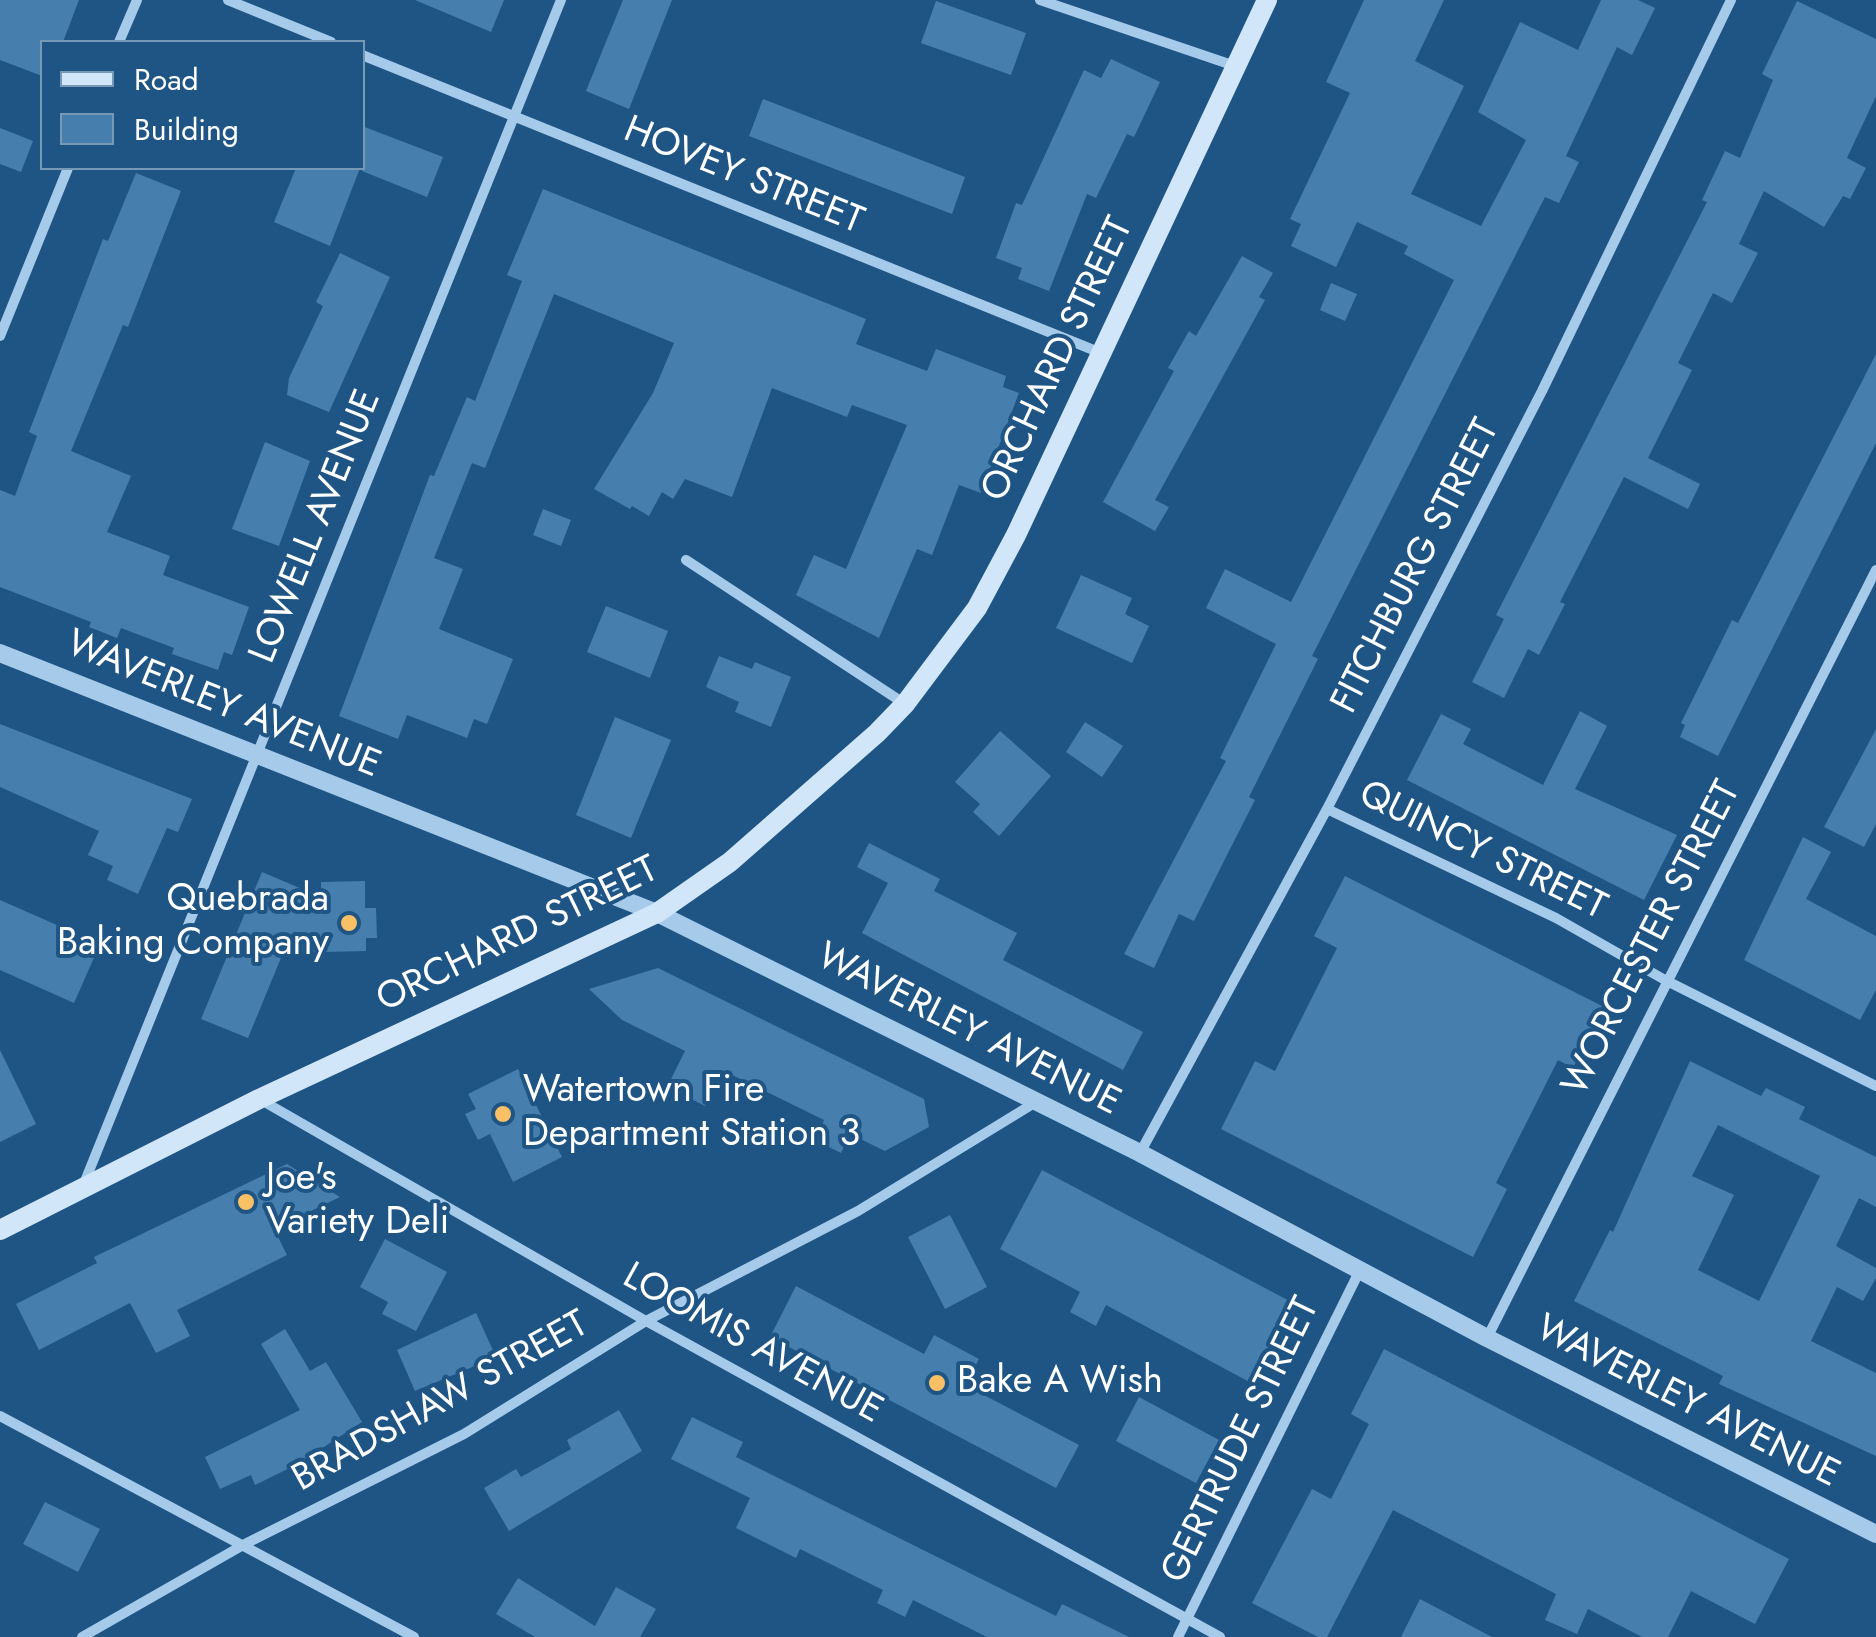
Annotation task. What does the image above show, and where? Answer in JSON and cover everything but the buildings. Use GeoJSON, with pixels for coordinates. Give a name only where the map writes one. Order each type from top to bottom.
{"type":"FeatureCollection","features":[{"type":"Feature","properties":{"kind":"main road","name":"ORCHARD STREET"},"geometry":{"type":"LineString","coordinates":[[0,1230],[260,1099],[657,913],[757,839],[904,704],[977,608],[1061,446],[1268,0]]}},
{"type":"Feature","properties":{"kind":"street"},"geometry":{"type":"LineString","coordinates":[[120,40],[137,0]]}},
{"type":"Feature","properties":{"kind":"street"},"geometry":{"type":"LineString","coordinates":[[228,0],[326,40]]}},
{"type":"Feature","properties":{"kind":"street","name":"LOWELL AVENUE"},"geometry":{"type":"LineString","coordinates":[[83,1187],[561,0]]}},
{"type":"Feature","properties":{"kind":"street"},"geometry":{"type":"LineString","coordinates":[[1040,0],[1235,66]]}},
{"type":"Feature","properties":{"kind":"street","name":"FITCHBURG STREET"},"geometry":{"type":"LineString","coordinates":[[1140,1153],[1327,809],[1542,390],[1731,0]]}},
{"type":"Feature","properties":{"kind":"street","name":"HOVEY STREET"},"geometry":{"type":"LineString","coordinates":[[365,57],[1102,353]]}},
{"type":"Feature","properties":{"kind":"street"},"geometry":{"type":"LineString","coordinates":[[0,336],[67,170]]}},
{"type":"Feature","properties":{"kind":"street"},"geometry":{"type":"LineString","coordinates":[[686,560],[904,704]]}},
{"type":"Feature","properties":{"kind":"street","name":"WORCESTER STREET"},"geometry":{"type":"LineString","coordinates":[[1488,1338],[1665,980],[1876,570]]}},
{"type":"Feature","properties":{"kind":"street","name":"WAVERLEY AVENUE"},"geometry":{"type":"LineString","coordinates":[[0,652],[657,913],[1140,1153],[1488,1338],[1876,1534]]}},
{"type":"Feature","properties":{"kind":"street","name":"QUINCY STREET"},"geometry":{"type":"LineString","coordinates":[[1327,809],[1556,918],[1665,980],[1876,1086]]}},
{"type":"Feature","properties":{"kind":"street","name":"LOOMIS AVENUE"},"geometry":{"type":"LineString","coordinates":[[260,1099],[646,1321],[1220,1637]]}},
{"type":"Feature","properties":{"kind":"street","name":"BRADSHAW STREET"},"geometry":{"type":"LineString","coordinates":[[82,1637],[246,1544],[464,1434],[646,1321],[858,1211],[1036,1102]]}},
{"type":"Feature","properties":{"kind":"street","name":"GERTRUDE STREET"},"geometry":{"type":"LineString","coordinates":[[1178,1637],[1360,1270]]}},
{"type":"Feature","properties":{"kind":"street"},"geometry":{"type":"LineString","coordinates":[[0,1416],[414,1637]]}},
{"type":"Feature","properties":{"kind":"place","name":"Quebrada Baking Company"},"geometry":{"type":"Point","coordinates":[349,923]}},
{"type":"Feature","properties":{"kind":"place","name":"Watertown Fire Department Station 3"},"geometry":{"type":"Point","coordinates":[503,1114]}},
{"type":"Feature","properties":{"kind":"place","name":"Joe's Variety Deli"},"geometry":{"type":"Point","coordinates":[246,1202]}},
{"type":"Feature","properties":{"kind":"place","name":"Bake A Wish"},"geometry":{"type":"Point","coordinates":[937,1383]}}]}
